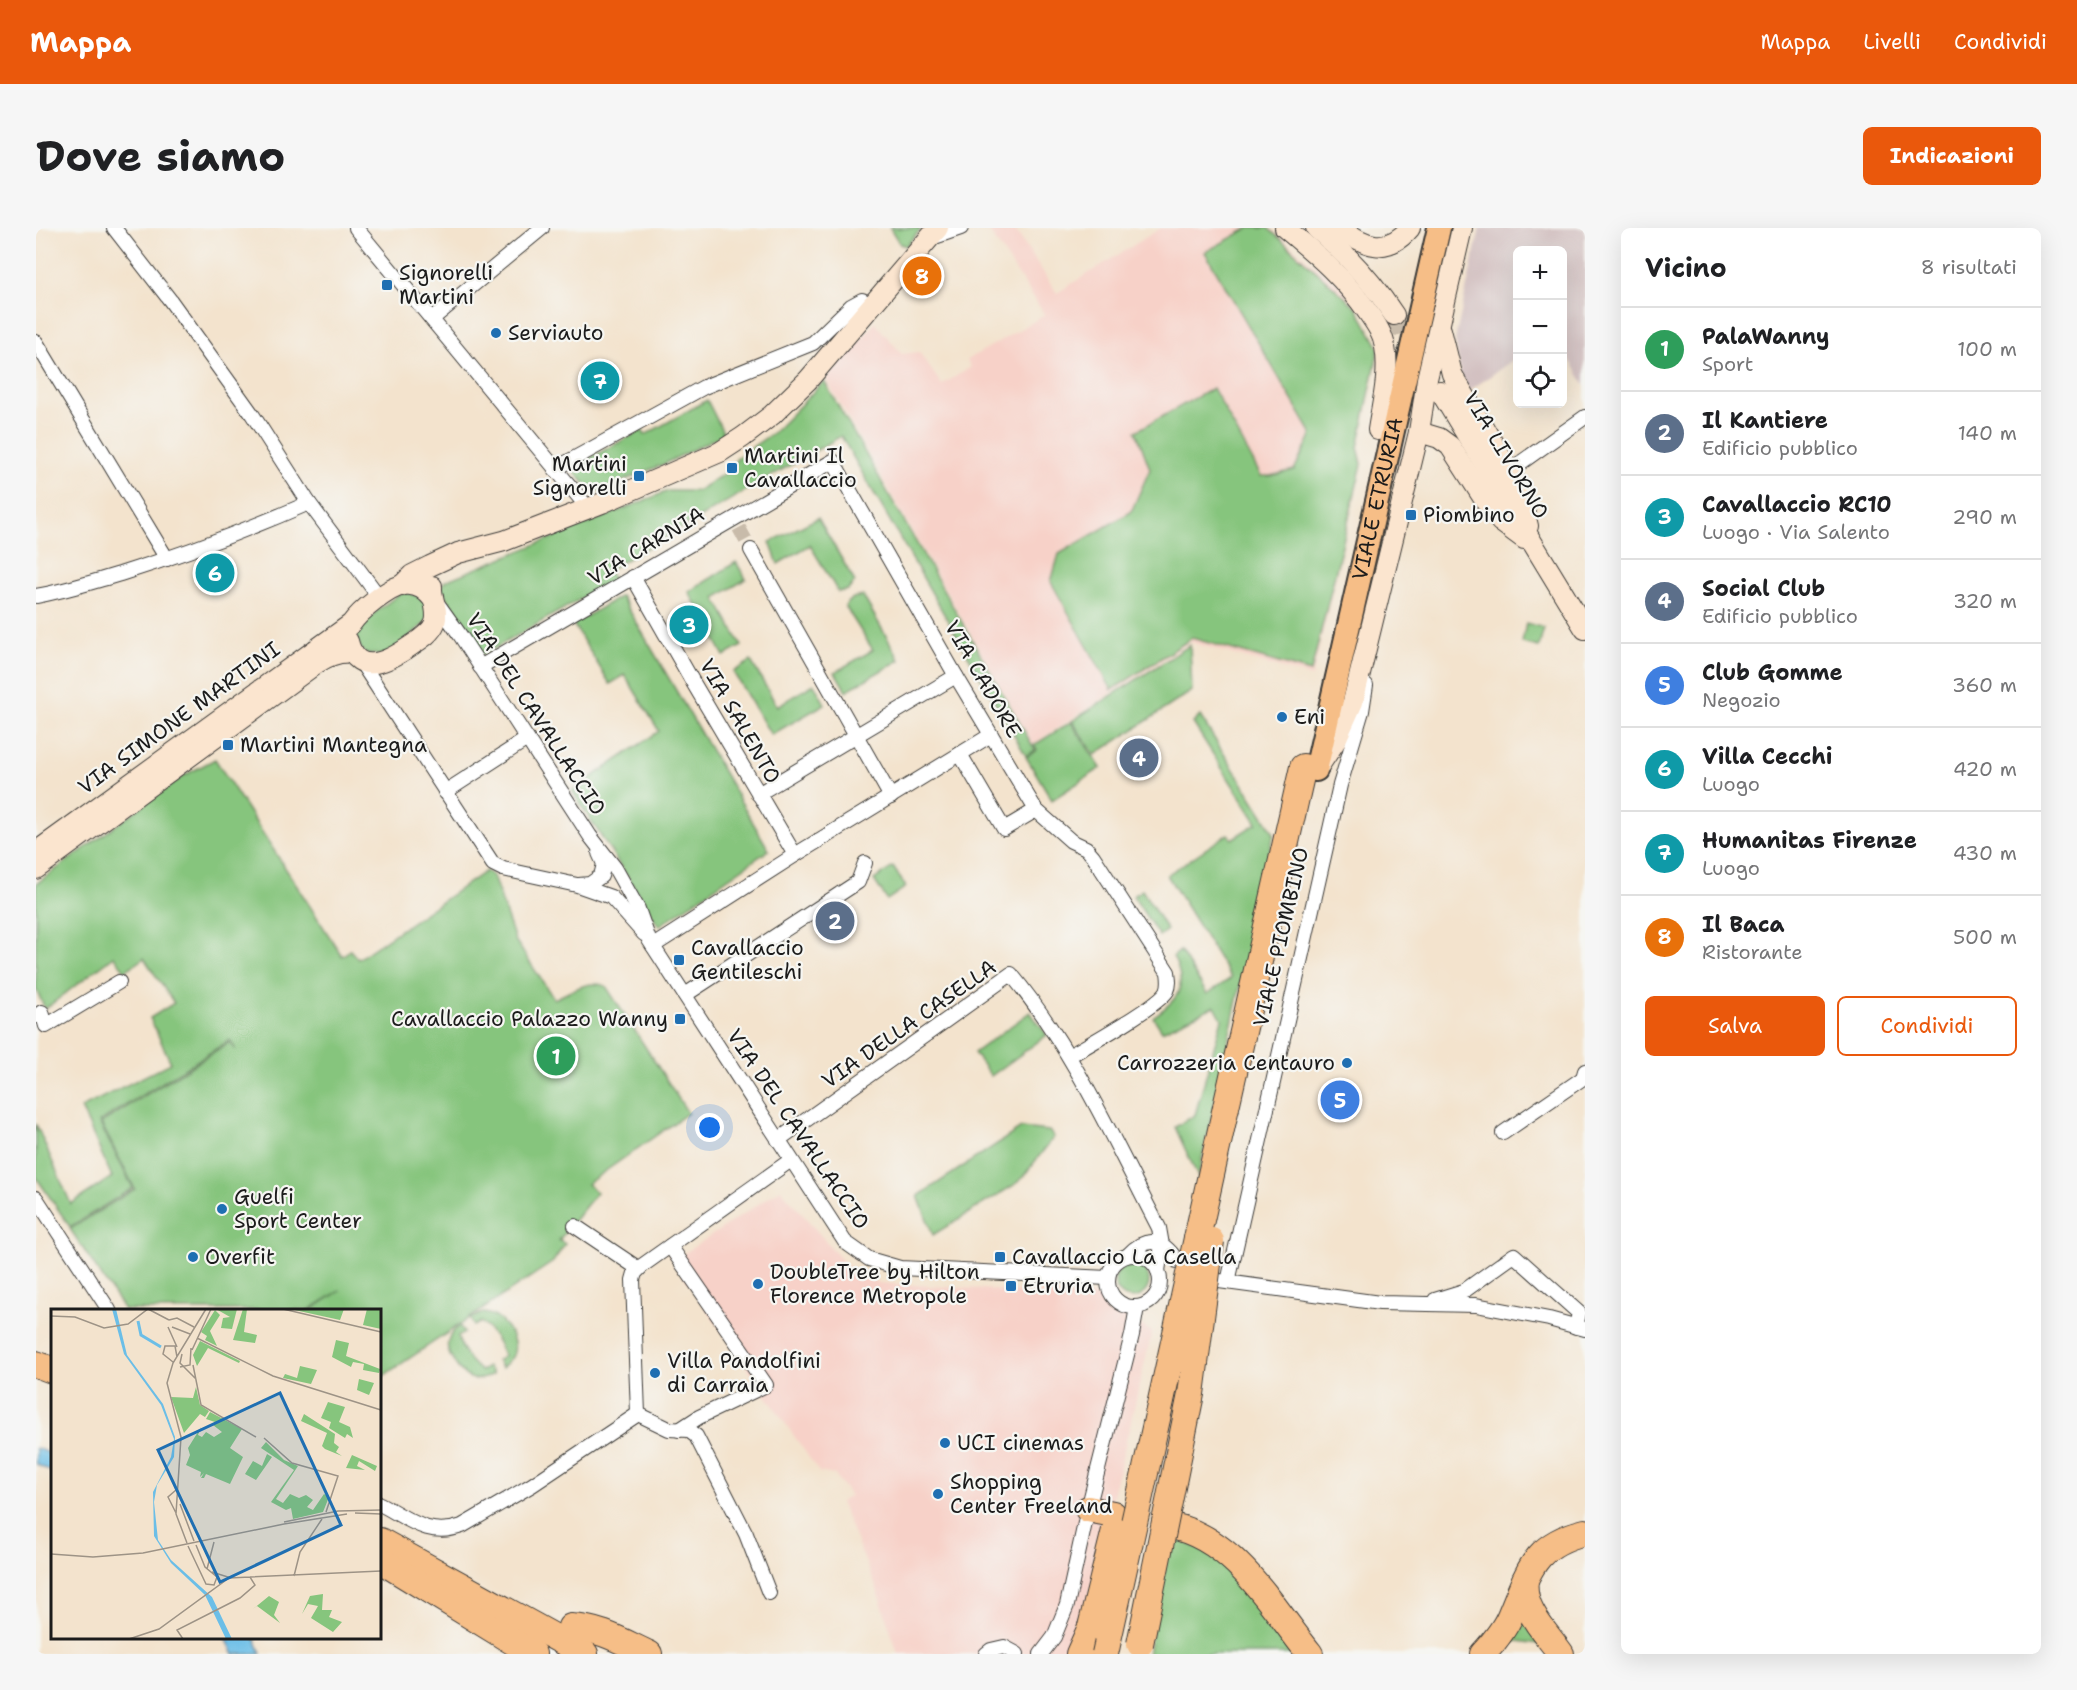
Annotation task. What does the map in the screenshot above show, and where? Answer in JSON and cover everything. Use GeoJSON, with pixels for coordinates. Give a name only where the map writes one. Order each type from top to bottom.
{"type":"FeatureCollection","features":[{"type":"Feature","properties":{"kind":"highway"},"geometry":{"type":"LineString","coordinates":[[1133,1651],[1191,1394],[1211,1241],[1233,1107],[1309,769]]}},
{"type":"Feature","properties":{"kind":"highway"},"geometry":{"type":"LineString","coordinates":[[1079,1654],[1091,1627],[1164,1329],[1233,1107]]}},
{"type":"Feature","properties":{"kind":"highway"},"geometry":{"type":"LineString","coordinates":[[1105,1654],[1205,1200]]}},
{"type":"Feature","properties":{"kind":"highway"},"geometry":{"type":"LineString","coordinates":[[36,1364],[51,1370]]}},
{"type":"Feature","properties":{"kind":"highway"},"geometry":{"type":"LineString","coordinates":[[36,1379],[51,1385]]}},
{"type":"Feature","properties":{"kind":"highway"},"geometry":{"type":"LineString","coordinates":[[1172,1526],[1203,1538],[1228,1555],[1251,1579],[1310,1654]]}},
{"type":"Feature","properties":{"kind":"highway"},"geometry":{"type":"LineString","coordinates":[[1483,1654],[1508,1621],[1531,1567],[1548,1548],[1585,1532]]}},
{"type":"Feature","properties":{"kind":"highway"},"geometry":{"type":"LineString","coordinates":[[381,1542],[585,1654]]}},
{"type":"Feature","properties":{"kind":"highway"},"geometry":{"type":"LineString","coordinates":[[1561,1654],[1528,1607],[1524,1589],[1531,1567],[1565,1548],[1585,1551]]}},
{"type":"Feature","properties":{"kind":"highway"},"geometry":{"type":"LineString","coordinates":[[381,1561],[534,1654]]}},
{"type":"Feature","properties":{"kind":"highway"},"geometry":{"type":"LineString","coordinates":[[571,1627],[602,1632],[649,1654]]}},
{"type":"Feature","properties":{"kind":"main road","name":"VIALE ETRURIA"},"geometry":{"type":"LineString","coordinates":[[1309,769],[1378,430],[1424,228]]}},
{"type":"Feature","properties":{"kind":"main road","name":"VIALE ETRURIA"},"geometry":{"type":"LineString","coordinates":[[1309,769],[1439,228]]}},
{"type":"Feature","properties":{"kind":"street"},"geometry":{"type":"LineString","coordinates":[[114,228],[175,307],[252,414],[309,503],[380,598]]}},
{"type":"Feature","properties":{"kind":"street"},"geometry":{"type":"LineString","coordinates":[[356,228],[588,508]]}},
{"type":"Feature","properties":{"kind":"street"},"geometry":{"type":"LineString","coordinates":[[432,319],[542,228]]}},
{"type":"Feature","properties":{"kind":"street"},"geometry":{"type":"LineString","coordinates":[[933,234],[961,228]]}},
{"type":"Feature","properties":{"kind":"street"},"geometry":{"type":"LineString","coordinates":[[1285,228],[1343,279],[1382,336],[1386,350],[1386,366],[1378,430]]}},
{"type":"Feature","properties":{"kind":"street"},"geometry":{"type":"LineString","coordinates":[[1316,228],[1366,275],[1394,315]]}},
{"type":"Feature","properties":{"kind":"street"},"geometry":{"type":"LineString","coordinates":[[1341,228],[1360,242],[1374,245],[1395,241],[1410,228]]}},
{"type":"Feature","properties":{"kind":"street","name":"VIALE PIOMBINO"},"geometry":{"type":"LineString","coordinates":[[1309,769],[1335,742],[1349,714],[1379,603],[1419,432],[1427,379],[1462,228]]}},
{"type":"Feature","properties":{"kind":"street","name":"VIA SIMONE MARTINI"},"geometry":{"type":"LineString","coordinates":[[36,852],[351,624],[359,614],[401,586],[412,575],[458,553],[504,541],[720,452],[760,426],[808,380],[933,234]]}},
{"type":"Feature","properties":{"kind":"street"},"geometry":{"type":"LineString","coordinates":[[555,469],[704,387],[813,343],[851,306],[862,300],[872,305]]}},
{"type":"Feature","properties":{"kind":"street","name":"VIA LIVORNO"},"geometry":{"type":"LineString","coordinates":[[1440,324],[1452,374],[1521,493],[1531,543]]}},
{"type":"Feature","properties":{"kind":"street"},"geometry":{"type":"LineString","coordinates":[[36,342],[167,559]]}},
{"type":"Feature","properties":{"kind":"street","name":"VIA LIVORNO"},"geometry":{"type":"LineString","coordinates":[[1440,391],[1585,629]]}},
{"type":"Feature","properties":{"kind":"street"},"geometry":{"type":"LineString","coordinates":[[1509,471],[1585,417]]}},
{"type":"Feature","properties":{"kind":"street","name":"VIA LIVORNO"},"geometry":{"type":"LineString","coordinates":[[1419,432],[1439,438],[1449,444],[1493,513],[1531,543]]}},
{"type":"Feature","properties":{"kind":"street","name":"VIA CARNIA"},"geometry":{"type":"LineString","coordinates":[[480,667],[633,577],[736,523],[833,460]]}},
{"type":"Feature","properties":{"kind":"street","name":"VIA CADORE"},"geometry":{"type":"LineString","coordinates":[[833,460],[956,676],[1036,810]]}},
{"type":"Feature","properties":{"kind":"street"},"geometry":{"type":"LineString","coordinates":[[36,596],[61,591],[167,559],[241,532],[309,503]]}},
{"type":"Feature","properties":{"kind":"street","name":"VIA SIMONE MARTINI"},"geometry":{"type":"LineString","coordinates":[[36,869],[317,663],[336,654],[356,656],[369,663],[387,661],[428,633],[436,617],[432,585],[440,573],[504,541]]}},
{"type":"Feature","properties":{"kind":"street"},"geometry":{"type":"LineString","coordinates":[[752,550],[891,796]]}},
{"type":"Feature","properties":{"kind":"street","name":"VIA SALENTO"},"geometry":{"type":"LineString","coordinates":[[633,577],[795,855]]}},
{"type":"Feature","properties":{"kind":"street"},"geometry":{"type":"LineString","coordinates":[[401,586],[416,586],[427,592],[433,599]]}},
{"type":"Feature","properties":{"kind":"street","name":"VIA DEL CAVALLACCIO"},"geometry":{"type":"LineString","coordinates":[[433,599],[460,635],[590,836],[609,860],[638,909],[651,943],[845,1242],[862,1256],[900,1268],[1108,1278]]}},
{"type":"Feature","properties":{"kind":"street","name":"VIALE PIOMBINO"},"geometry":{"type":"LineString","coordinates":[[1379,603],[1362,711],[1340,784],[1223,1281],[1380,1303],[1423,1304]]}},
{"type":"Feature","properties":{"kind":"street"},"geometry":{"type":"LineString","coordinates":[[351,624],[348,638],[356,656],[491,861],[496,866],[577,885],[611,897],[651,943],[991,735]]}},
{"type":"Feature","properties":{"kind":"street"},"geometry":{"type":"LineString","coordinates":[[758,794],[956,676]]}},
{"type":"Feature","properties":{"kind":"street"},"geometry":{"type":"LineString","coordinates":[[445,792],[527,740]]}},
{"type":"Feature","properties":{"kind":"street"},"geometry":{"type":"LineString","coordinates":[[960,754],[1004,829],[1036,810],[1071,841],[1086,849],[1093,856],[1168,972],[1168,988],[1161,998],[1069,1056]]}},
{"type":"Feature","properties":{"kind":"street"},"geometry":{"type":"LineString","coordinates":[[577,885],[596,881],[602,876],[604,870],[603,861],[590,836]]}},
{"type":"Feature","properties":{"kind":"street"},"geometry":{"type":"LineString","coordinates":[[684,995],[858,882],[865,863]]}},
{"type":"Feature","properties":{"kind":"street","name":"VIA DELLA CASELLA"},"geometry":{"type":"LineString","coordinates":[[778,1140],[1011,974],[1035,1004],[1069,1056],[1159,1228],[1162,1245],[1158,1270]]}},
{"type":"Feature","properties":{"kind":"street"},"geometry":{"type":"LineString","coordinates":[[36,1016],[42,1012],[46,1026],[119,982]]}},
{"type":"Feature","properties":{"kind":"street"},"geometry":{"type":"LineString","coordinates":[[1503,1133],[1584,1075]]}},
{"type":"Feature","properties":{"kind":"street"},"geometry":{"type":"LineString","coordinates":[[638,1414],[633,1280],[637,1270],[791,1160]]}},
{"type":"Feature","properties":{"kind":"street"},"geometry":{"type":"LineString","coordinates":[[36,1198],[108,1309]]}},
{"type":"Feature","properties":{"kind":"street"},"geometry":{"type":"LineString","coordinates":[[575,1226],[618,1254],[637,1270]]}},
{"type":"Feature","properties":{"kind":"street"},"geometry":{"type":"LineString","coordinates":[[1128,1255],[1149,1259],[1158,1270],[1165,1285],[1154,1298],[1137,1307],[1125,1306],[1115,1299],[1109,1289],[1108,1278],[1114,1263],[1145,1243],[1154,1242],[1162,1245]]}},
{"type":"Feature","properties":{"kind":"street","name":"VIA DELLA CASELLA"},"geometry":{"type":"LineString","coordinates":[[1162,1245],[1177,1261]]}},
{"type":"Feature","properties":{"kind":"street"},"geometry":{"type":"LineString","coordinates":[[670,1246],[766,1384],[699,1417],[680,1430]]}},
{"type":"Feature","properties":{"kind":"street"},"geometry":{"type":"LineString","coordinates":[[1514,1255],[1579,1313],[1581,1328],[1549,1319],[1476,1305],[1423,1304],[1464,1291],[1514,1255]]}},
{"type":"Feature","properties":{"kind":"street"},"geometry":{"type":"LineString","coordinates":[[1041,1654],[1054,1637],[1100,1511],[1137,1307]]}},
{"type":"Feature","properties":{"kind":"street"},"geometry":{"type":"LineString","coordinates":[[638,1414],[669,1429],[688,1430],[696,1436],[746,1534],[769,1593]]}},
{"type":"Feature","properties":{"kind":"street"},"geometry":{"type":"LineString","coordinates":[[381,1505],[426,1528],[445,1532],[462,1526],[532,1485],[638,1414]]}},
{"type":"Feature","properties":{"kind":"street"},"geometry":{"type":"LineString","coordinates":[[986,1654],[991,1650],[1004,1647],[1017,1654]]}},
{"type":"Feature","properties":{"kind":"shaded area"},"geometry":{"type":"Polygon","coordinates":[[[987,228],[1014,228],[1057,293],[1161,228],[1270,228],[1344,290],[1379,351],[1359,447],[1363,462],[1312,677],[1190,642],[1033,744],[826,379],[875,323],[902,354],[919,352],[942,385],[971,367],[967,360],[1045,315],[987,228]]]}},
{"type":"Feature","properties":{"kind":"shaded area"},"geometry":{"type":"Polygon","coordinates":[[[1480,228],[1585,228],[1585,385],[1567,355],[1567,246],[1513,246],[1513,360],[1469,391],[1461,376],[1455,340],[1480,228]]]}},
{"type":"Feature","properties":{"kind":"shaded area","name":"Shopping Center Freeland"},"geometry":{"type":"Polygon","coordinates":[[[781,1189],[846,1265],[878,1283],[1096,1296],[1152,1332],[1079,1632],[1066,1654],[898,1654],[877,1589],[840,1502],[850,1496],[835,1475],[819,1472],[673,1261],[781,1189]]]}},
{"type":"Feature","properties":{"kind":"green space"},"geometry":{"type":"Polygon","coordinates":[[[890,228],[922,228],[906,246],[900,244],[890,228]]]}},
{"type":"Feature","properties":{"kind":"green space"},"geometry":{"type":"Polygon","coordinates":[[[1249,228],[1268,228],[1357,308],[1379,348],[1358,447],[1362,464],[1311,672],[1192,638],[1112,690],[1051,582],[1059,554],[1131,512],[1150,469],[1136,431],[1213,388],[1261,476],[1294,470],[1312,434],[1205,252],[1249,228]]]}},
{"type":"Feature","properties":{"kind":"green space"},"geometry":{"type":"Polygon","coordinates":[[[824,381],[1035,750],[1026,756],[841,436],[608,570],[614,580],[483,655],[442,591],[445,581],[668,491],[697,491],[727,472],[738,457],[774,432],[824,381]]]}},
{"type":"Feature","properties":{"kind":"green space"},"geometry":{"type":"Polygon","coordinates":[[[707,400],[724,434],[664,464],[599,491],[588,487],[571,468],[642,430],[645,435],[707,400]]]}},
{"type":"Feature","properties":{"kind":"green space"},"geometry":{"type":"Polygon","coordinates":[[[818,518],[855,582],[848,590],[838,592],[810,545],[778,564],[770,542],[818,518]]]}},
{"type":"Feature","properties":{"kind":"green space"},"geometry":{"type":"Polygon","coordinates":[[[736,562],[746,579],[715,598],[742,646],[724,656],[689,592],[736,562]]]}},
{"type":"Feature","properties":{"kind":"green space"},"geometry":{"type":"Polygon","coordinates":[[[409,592],[426,600],[430,619],[386,656],[364,653],[356,641],[359,625],[399,594],[409,592]]]}},
{"type":"Feature","properties":{"kind":"green space"},"geometry":{"type":"Polygon","coordinates":[[[621,596],[769,850],[659,926],[572,791],[659,731],[625,675],[610,684],[573,624],[621,596]]]}},
{"type":"Feature","properties":{"kind":"green space"},"geometry":{"type":"Polygon","coordinates":[[[863,596],[900,660],[846,691],[835,672],[873,650],[845,606],[853,598],[863,596]]]}},
{"type":"Feature","properties":{"kind":"green space"},"geometry":{"type":"Polygon","coordinates":[[[1526,623],[1544,628],[1539,647],[1522,643],[1526,623]]]}},
{"type":"Feature","properties":{"kind":"green space"},"geometry":{"type":"Polygon","coordinates":[[[1190,645],[1192,691],[1095,755],[1072,721],[1190,645]]]}},
{"type":"Feature","properties":{"kind":"green space"},"geometry":{"type":"Polygon","coordinates":[[[751,661],[777,706],[814,684],[825,704],[771,735],[733,672],[751,661]]]}},
{"type":"Feature","properties":{"kind":"green space"},"geometry":{"type":"Polygon","coordinates":[[[1200,716],[1274,833],[1198,1177],[1175,1127],[1195,1115],[1222,1019],[1215,1006],[1162,1031],[1153,1017],[1175,998],[1178,992],[1180,977],[1173,957],[1180,951],[1207,994],[1231,978],[1167,875],[1228,834],[1232,839],[1257,823],[1193,723],[1200,716]]]}},
{"type":"Feature","properties":{"kind":"green space"},"geometry":{"type":"Polygon","coordinates":[[[1071,722],[1101,768],[1052,800],[1026,757],[1037,750],[1034,745],[1071,722]]]}},
{"type":"Feature","properties":{"kind":"green space"},"geometry":{"type":"Polygon","coordinates":[[[215,759],[342,956],[350,950],[358,959],[486,871],[493,876],[515,940],[554,999],[586,985],[606,986],[688,1113],[587,1184],[597,1192],[559,1240],[565,1244],[553,1262],[381,1377],[381,1309],[312,1309],[341,1290],[311,1309],[123,1309],[70,1229],[135,1189],[101,1123],[230,1042],[236,1050],[230,1040],[99,1122],[133,1188],[70,1227],[36,1177],[36,1124],[71,1204],[112,1177],[81,1108],[171,1063],[150,1018],[174,1003],[144,958],[125,971],[114,956],[45,1009],[36,989],[36,884],[185,775],[215,759]]]}},
{"type":"Feature","properties":{"kind":"green space"},"geometry":{"type":"Polygon","coordinates":[[[893,867],[906,887],[887,900],[874,880],[893,867]]]}},
{"type":"Feature","properties":{"kind":"green space"},"geometry":{"type":"Polygon","coordinates":[[[1142,890],[1167,930],[1159,936],[1133,896],[1142,890]]]}},
{"type":"Feature","properties":{"kind":"green space"},"geometry":{"type":"Polygon","coordinates":[[[1030,1012],[1047,1035],[991,1076],[974,1053],[1030,1012]]]}},
{"type":"Feature","properties":{"kind":"green space"},"geometry":{"type":"Polygon","coordinates":[[[1021,1128],[1049,1131],[1054,1137],[1019,1182],[933,1235],[918,1196],[1021,1128]]]}},
{"type":"Feature","properties":{"kind":"green space"},"geometry":{"type":"Polygon","coordinates":[[[1132,1264],[1144,1269],[1149,1281],[1144,1293],[1132,1298],[1120,1293],[1115,1281],[1120,1269],[1132,1264]]]}},
{"type":"Feature","properties":{"kind":"green space"},"geometry":{"type":"Polygon","coordinates":[[[482,1313],[496,1317],[502,1322],[514,1342],[513,1356],[502,1368],[497,1361],[504,1356],[495,1337],[481,1322],[474,1326],[470,1319],[482,1313]]]}},
{"type":"Feature","properties":{"kind":"green space"},"geometry":{"type":"Polygon","coordinates":[[[460,1326],[464,1333],[458,1337],[466,1356],[481,1371],[488,1367],[493,1374],[475,1379],[466,1376],[458,1368],[449,1352],[448,1342],[451,1334],[460,1326]]]}},
{"type":"Feature","properties":{"kind":"green space"},"geometry":{"type":"Polygon","coordinates":[[[1169,1534],[1225,1561],[1300,1654],[1148,1654],[1169,1534]]]}},
{"type":"Feature","properties":{"kind":"green space"},"geometry":{"type":"Polygon","coordinates":[[[1522,1615],[1540,1644],[1518,1641],[1506,1643],[1522,1615]]]}},
{"type":"Feature","properties":{"kind":"water"},"geometry":{"type":"Polygon","coordinates":[[[36,1448],[51,1454],[51,1472],[36,1464],[36,1448]]]}},
{"type":"Feature","properties":{"kind":"water"},"geometry":{"type":"Polygon","coordinates":[[[226,1639],[255,1639],[261,1654],[234,1654],[226,1639]]]}},
{"type":"Feature","properties":{"kind":"tunnel"},"geometry":{"type":"LineString","coordinates":[[1394,315],[1417,354]]}},
{"type":"Feature","properties":{"kind":"tunnel"},"geometry":{"type":"LineString","coordinates":[[739,528],[751,550]]}},
{"type":"Feature","properties":{"kind":"place","name":"Il Baca"},"geometry":{"type":"Point","coordinates":[922,276]}},
{"type":"Feature","properties":{"kind":"place","name":"Signorelli Martini"},"geometry":{"type":"Point","coordinates":[387,285]}},
{"type":"Feature","properties":{"kind":"place","name":"Serviauto"},"geometry":{"type":"Point","coordinates":[496,333]}},
{"type":"Feature","properties":{"kind":"place","name":"Humanitas Firenze"},"geometry":{"type":"Point","coordinates":[600,381]}},
{"type":"Feature","properties":{"kind":"place","name":"Martini Il Cavallaccio"},"geometry":{"type":"Point","coordinates":[732,468]}},
{"type":"Feature","properties":{"kind":"place","name":"Martini Signorelli"},"geometry":{"type":"Point","coordinates":[639,476]}},
{"type":"Feature","properties":{"kind":"place","name":"Piombino"},"geometry":{"type":"Point","coordinates":[1411,515]}},
{"type":"Feature","properties":{"kind":"place","name":"Villa Cecchi"},"geometry":{"type":"Point","coordinates":[215,573]}},
{"type":"Feature","properties":{"kind":"place","name":"Cavallaccio RC10"},"geometry":{"type":"Point","coordinates":[689,625]}},
{"type":"Feature","properties":{"kind":"place","name":"Eni"},"geometry":{"type":"Point","coordinates":[1282,717]}},
{"type":"Feature","properties":{"kind":"place","name":"Martini Mantegna"},"geometry":{"type":"Point","coordinates":[228,745]}},
{"type":"Feature","properties":{"kind":"place","name":"Social Club"},"geometry":{"type":"Point","coordinates":[1139,758]}},
{"type":"Feature","properties":{"kind":"place","name":"Il Kantiere"},"geometry":{"type":"Point","coordinates":[835,921]}},
{"type":"Feature","properties":{"kind":"place","name":"Cavallaccio Gentileschi"},"geometry":{"type":"Point","coordinates":[679,960]}},
{"type":"Feature","properties":{"kind":"place","name":"Cavallaccio Palazzo Wanny"},"geometry":{"type":"Point","coordinates":[680,1019]}},
{"type":"Feature","properties":{"kind":"place","name":"PalaWanny"},"geometry":{"type":"Point","coordinates":[556,1056]}},
{"type":"Feature","properties":{"kind":"place","name":"Carrozzeria Centauro"},"geometry":{"type":"Point","coordinates":[1347,1063]}},
{"type":"Feature","properties":{"kind":"place","name":"Club Gomme"},"geometry":{"type":"Point","coordinates":[1340,1100]}},
{"type":"Feature","properties":{"kind":"place","name":"Guelfi Sport Center"},"geometry":{"type":"Point","coordinates":[222,1209]}},
{"type":"Feature","properties":{"kind":"place","name":"Overfit"},"geometry":{"type":"Point","coordinates":[193,1257]}},
{"type":"Feature","properties":{"kind":"place","name":"Cavallaccio La Casella"},"geometry":{"type":"Point","coordinates":[1000,1257]}},
{"type":"Feature","properties":{"kind":"place","name":"DoubleTree by Hilton Florence Metropole"},"geometry":{"type":"Point","coordinates":[758,1284]}},
{"type":"Feature","properties":{"kind":"place","name":"Etruria"},"geometry":{"type":"Point","coordinates":[1011,1286]}},
{"type":"Feature","properties":{"kind":"place","name":"Villa Pandolfini di Carraia"},"geometry":{"type":"Point","coordinates":[655,1373]}},
{"type":"Feature","properties":{"kind":"place","name":"UCI cinemas"},"geometry":{"type":"Point","coordinates":[945,1443]}},
{"type":"Feature","properties":{"kind":"place","name":"Shopping Center Freeland"},"geometry":{"type":"Point","coordinates":[938,1494]}}]}
